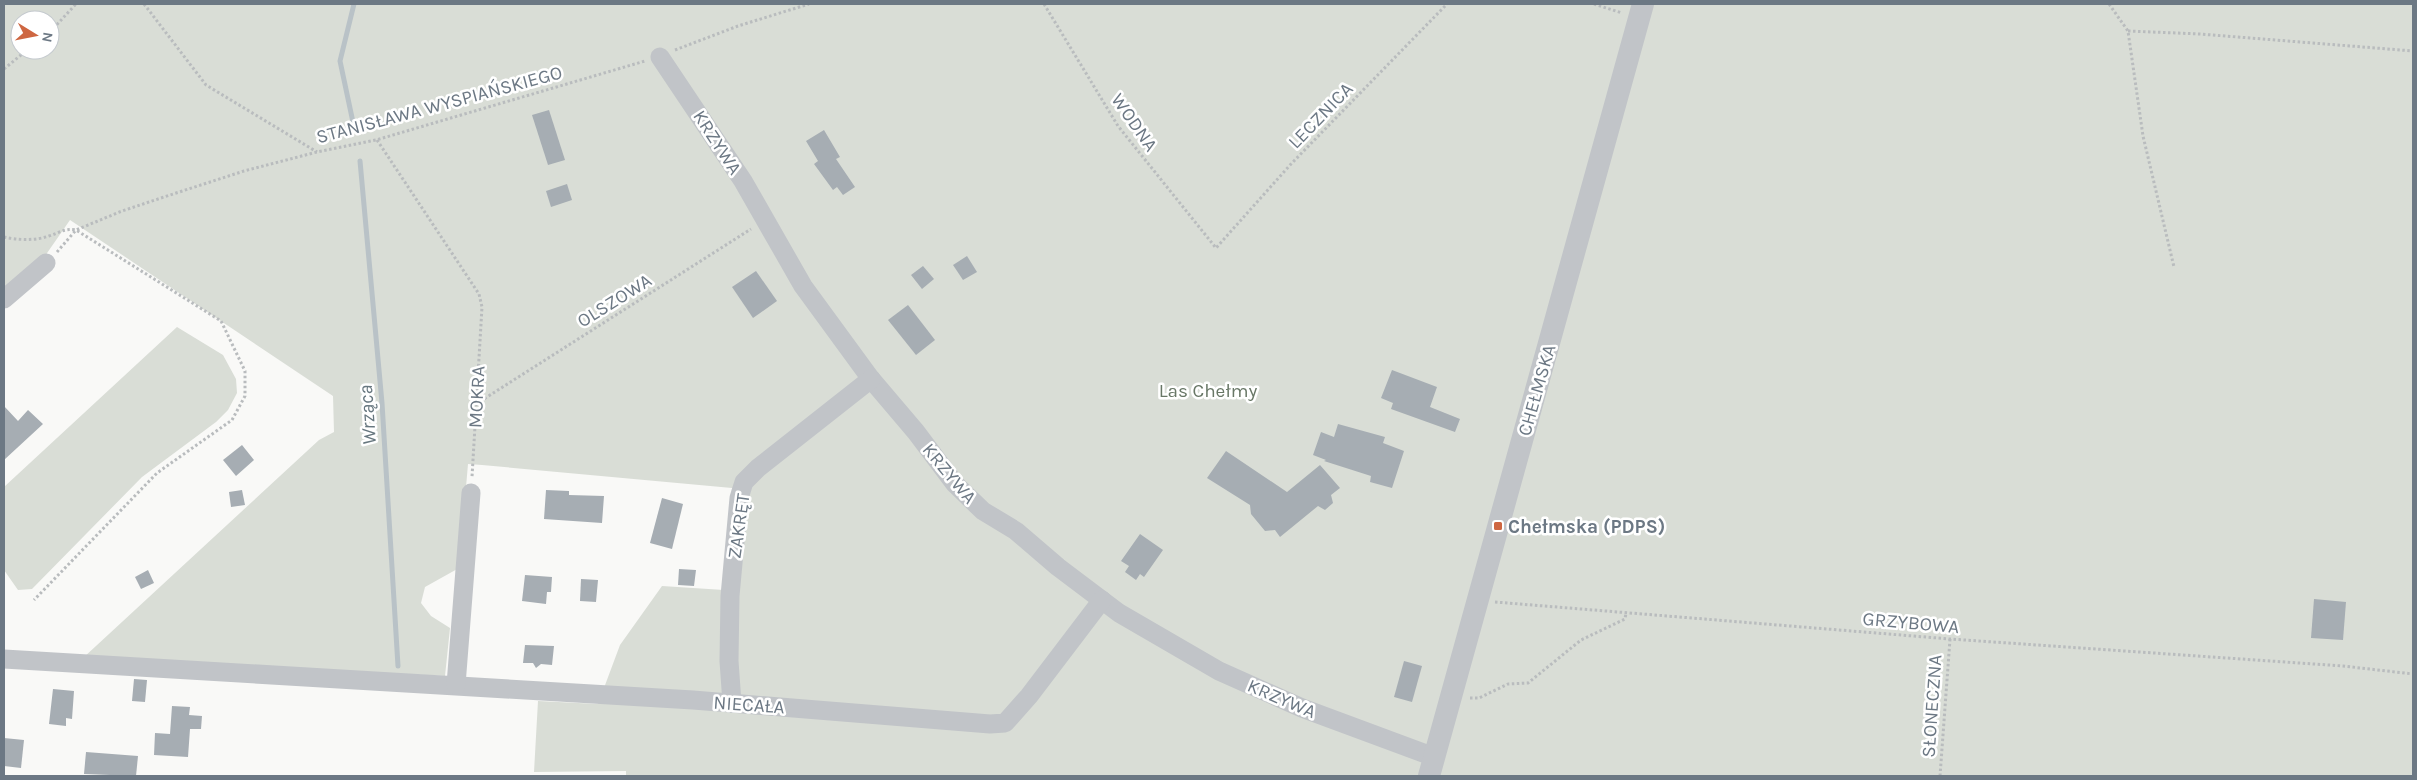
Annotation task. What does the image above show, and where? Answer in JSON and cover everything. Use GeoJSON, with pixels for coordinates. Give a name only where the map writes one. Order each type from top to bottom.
{"type":"FeatureCollection","features":[{"type":"Feature","properties":{"kind":"street","name":"CHEŁMSKA"},"geometry":{"type":"LineString","coordinates":[[1432,767],[1641,11]]}},
{"type":"Feature","properties":{"kind":"street","name":"KRZYWA"},"geometry":{"type":"LineString","coordinates":[[660,57],[734,166],[766,219],[802,286],[871,379],[916,432],[962,491],[983,510],[1016,531],[1058,567],[1102,600],[1157,636],[1219,671],[1432,767]]}},
{"type":"Feature","properties":{"kind":"street"},"geometry":{"type":"LineString","coordinates":[[4,300],[46,264]]}},
{"type":"Feature","properties":{"kind":"street","name":"ZAKRĘT"},"geometry":{"type":"LineString","coordinates":[[732,703],[729,661],[730,596],[739,498],[744,482],[758,468],[871,379]]}},
{"type":"Feature","properties":{"kind":"street"},"geometry":{"type":"LineString","coordinates":[[456,684],[471,493]]}},
{"type":"Feature","properties":{"kind":"street","name":"NIECAŁA"},"geometry":{"type":"LineString","coordinates":[[4,659],[456,684],[732,703],[990,724],[1005,723],[1030,696],[1102,600]]}},
{"type":"Feature","properties":{"kind":"path"},"geometry":{"type":"LineString","coordinates":[[60,21],[76,4]]}},
{"type":"Feature","properties":{"kind":"path"},"geometry":{"type":"LineString","coordinates":[[144,4],[206,85],[317,152]]}},
{"type":"Feature","properties":{"kind":"path","name":"STANISŁAWA WYSPIAŃSKIEGO"},"geometry":{"type":"LineString","coordinates":[[4,236],[32,239],[50,236],[64,230],[76,230],[122,211],[244,171],[317,152],[376,140],[660,57],[721,32],[809,4]]}},
{"type":"Feature","properties":{"kind":"path","name":"WODNA"},"geometry":{"type":"LineString","coordinates":[[1044,4],[1118,126],[1216,248]]}},
{"type":"Feature","properties":{"kind":"path","name":"LECZNICA"},"geometry":{"type":"LineString","coordinates":[[1216,248],[1291,164],[1447,4]]}},
{"type":"Feature","properties":{"kind":"path"},"geometry":{"type":"LineString","coordinates":[[1594,4],[1641,11]]}},
{"type":"Feature","properties":{"kind":"path"},"geometry":{"type":"LineString","coordinates":[[2109,4],[2128,31],[2142,128],[2174,267]]}},
{"type":"Feature","properties":{"kind":"path"},"geometry":{"type":"LineString","coordinates":[[2128,31],[2200,34],[2413,51]]}},
{"type":"Feature","properties":{"kind":"path"},"geometry":{"type":"LineString","coordinates":[[4,68],[14,60]]}},
{"type":"Feature","properties":{"kind":"path","name":"MOKRA"},"geometry":{"type":"LineString","coordinates":[[376,140],[479,294],[482,307],[471,493]]}},
{"type":"Feature","properties":{"kind":"path","name":"OLSZOWA"},"geometry":{"type":"LineString","coordinates":[[476,404],[766,219]]}},
{"type":"Feature","properties":{"kind":"path"},"geometry":{"type":"LineString","coordinates":[[34,600],[158,473],[232,420],[240,407],[245,390],[245,371],[221,321],[76,230],[46,264]]}},
{"type":"Feature","properties":{"kind":"path","name":"GRZYBOWA"},"geometry":{"type":"LineString","coordinates":[[1477,600],[1950,639],[2343,666],[2413,674]]}},
{"type":"Feature","properties":{"kind":"path"},"geometry":{"type":"LineString","coordinates":[[1462,701],[1479,698],[1508,684],[1528,683],[1582,640],[1625,619],[1626,612]]}},
{"type":"Feature","properties":{"kind":"path","name":"SŁONECZNA"},"geometry":{"type":"LineString","coordinates":[[1940,776],[1950,639]]}},
{"type":"Feature","properties":{"kind":"green space","name":"Las Chełmy"},"geometry":{"type":"Polygon","coordinates":[[[4,4],[2413,4],[2413,776],[626,776],[626,771],[534,772],[538,701],[598,704],[620,645],[662,586],[724,590],[732,488],[468,464],[459,568],[425,587],[421,603],[431,616],[450,628],[445,676],[83,658],[319,440],[334,432],[333,396],[70,220],[45,256],[4,291],[4,4]]]}},
{"type":"Feature","properties":{"kind":"green space"},"geometry":{"type":"Polygon","coordinates":[[[177,327],[223,355],[236,379],[237,393],[228,410],[216,422],[142,477],[32,589],[18,590],[4,570],[4,487],[177,327]]]}},
{"type":"Feature","properties":{"kind":"building"},"geometry":{"type":"Polygon","coordinates":[[[549,110],[565,160],[548,165],[532,115],[549,110]]]}},
{"type":"Feature","properties":{"kind":"building"},"geometry":{"type":"Polygon","coordinates":[[[824,130],[840,157],[836,159],[855,187],[843,195],[837,187],[833,190],[814,164],[818,161],[806,141],[824,130]]]}},
{"type":"Feature","properties":{"kind":"building"},"geometry":{"type":"Polygon","coordinates":[[[567,184],[572,200],[551,207],[546,191],[567,184]]]}},
{"type":"Feature","properties":{"kind":"building"},"geometry":{"type":"Polygon","coordinates":[[[967,256],[977,272],[963,280],[953,265],[967,256]]]}},
{"type":"Feature","properties":{"kind":"building"},"geometry":{"type":"Polygon","coordinates":[[[923,266],[934,279],[922,289],[911,275],[923,266]]]}},
{"type":"Feature","properties":{"kind":"building"},"geometry":{"type":"Polygon","coordinates":[[[756,271],[777,301],[753,318],[732,287],[756,271]]]}},
{"type":"Feature","properties":{"kind":"building"},"geometry":{"type":"Polygon","coordinates":[[[908,305],[935,340],[916,355],[888,320],[908,305]]]}},
{"type":"Feature","properties":{"kind":"building"},"geometry":{"type":"Polygon","coordinates":[[[1392,370],[1437,387],[1430,407],[1460,419],[1455,432],[1391,409],[1393,403],[1381,398],[1392,370]]]}},
{"type":"Feature","properties":{"kind":"building"},"geometry":{"type":"Polygon","coordinates":[[[4,406],[18,421],[28,410],[43,424],[4,460],[4,406]]]}},
{"type":"Feature","properties":{"kind":"building"},"geometry":{"type":"Polygon","coordinates":[[[1338,424],[1385,437],[1383,443],[1404,451],[1392,488],[1370,482],[1371,476],[1324,461],[1326,460],[1313,455],[1321,432],[1334,437],[1338,424]]]}},
{"type":"Feature","properties":{"kind":"building"},"geometry":{"type":"Polygon","coordinates":[[[242,445],[254,460],[236,476],[223,460],[242,445]]]}},
{"type":"Feature","properties":{"kind":"building"},"geometry":{"type":"Polygon","coordinates":[[[1226,451],[1287,492],[1320,465],[1340,488],[1331,495],[1333,503],[1325,510],[1318,506],[1280,537],[1275,530],[1265,531],[1251,514],[1250,505],[1207,478],[1226,451]]]}},
{"type":"Feature","properties":{"kind":"building"},"geometry":{"type":"Polygon","coordinates":[[[242,490],[245,505],[231,507],[229,492],[242,490]]]}},
{"type":"Feature","properties":{"kind":"building"},"geometry":{"type":"Polygon","coordinates":[[[546,490],[569,491],[569,495],[604,496],[602,523],[544,519],[546,490]]]}},
{"type":"Feature","properties":{"kind":"building"},"geometry":{"type":"Polygon","coordinates":[[[662,498],[683,504],[672,549],[650,543],[662,498]]]}},
{"type":"Feature","properties":{"kind":"building"},"geometry":{"type":"Polygon","coordinates":[[[1140,534],[1163,550],[1144,577],[1140,574],[1136,580],[1125,572],[1129,566],[1121,561],[1140,534]]]}},
{"type":"Feature","properties":{"kind":"building"},"geometry":{"type":"Polygon","coordinates":[[[679,569],[696,570],[694,586],[678,585],[679,569]]]}},
{"type":"Feature","properties":{"kind":"building"},"geometry":{"type":"Polygon","coordinates":[[[148,570],[154,583],[141,589],[135,577],[148,570]]]}},
{"type":"Feature","properties":{"kind":"building"},"geometry":{"type":"Polygon","coordinates":[[[525,575],[552,577],[551,592],[547,592],[546,604],[522,601],[525,575]]]}},
{"type":"Feature","properties":{"kind":"building"},"geometry":{"type":"Polygon","coordinates":[[[581,579],[598,580],[596,602],[580,601],[581,579]]]}},
{"type":"Feature","properties":{"kind":"building"},"geometry":{"type":"Polygon","coordinates":[[[2314,599],[2346,602],[2343,640],[2311,638],[2314,599]]]}},
{"type":"Feature","properties":{"kind":"building"},"geometry":{"type":"Polygon","coordinates":[[[525,645],[554,646],[552,665],[541,664],[536,668],[533,663],[523,663],[525,645]]]}},
{"type":"Feature","properties":{"kind":"building"},"geometry":{"type":"Polygon","coordinates":[[[1404,661],[1422,666],[1412,702],[1394,697],[1404,661]]]}},
{"type":"Feature","properties":{"kind":"building"},"geometry":{"type":"Polygon","coordinates":[[[134,679],[147,680],[145,702],[132,701],[134,679]]]}},
{"type":"Feature","properties":{"kind":"building"},"geometry":{"type":"Polygon","coordinates":[[[53,689],[74,691],[72,719],[66,718],[66,726],[49,724],[53,689]]]}},
{"type":"Feature","properties":{"kind":"building"},"geometry":{"type":"Polygon","coordinates":[[[172,706],[190,707],[189,715],[202,716],[201,729],[190,729],[188,757],[154,755],[155,733],[170,734],[172,706]]]}},
{"type":"Feature","properties":{"kind":"building"},"geometry":{"type":"Polygon","coordinates":[[[4,738],[24,740],[21,768],[4,766],[4,738]]]}},
{"type":"Feature","properties":{"kind":"building"},"geometry":{"type":"Polygon","coordinates":[[[86,752],[138,756],[136,776],[84,774],[86,752]]]}},
{"type":"Feature","properties":{"kind":"waterway","name":"Wrząca"},"geometry":{"type":"LineString","coordinates":[[354,4],[340,61],[354,127]]}},
{"type":"Feature","properties":{"kind":"waterway","name":"Wrząca"},"geometry":{"type":"LineString","coordinates":[[360,161],[382,403],[398,666]]}},
{"type":"Feature","properties":{"kind":"place","name":"Chełmska (PDPS)"},"geometry":{"type":"Point","coordinates":[1498,526]}}]}
